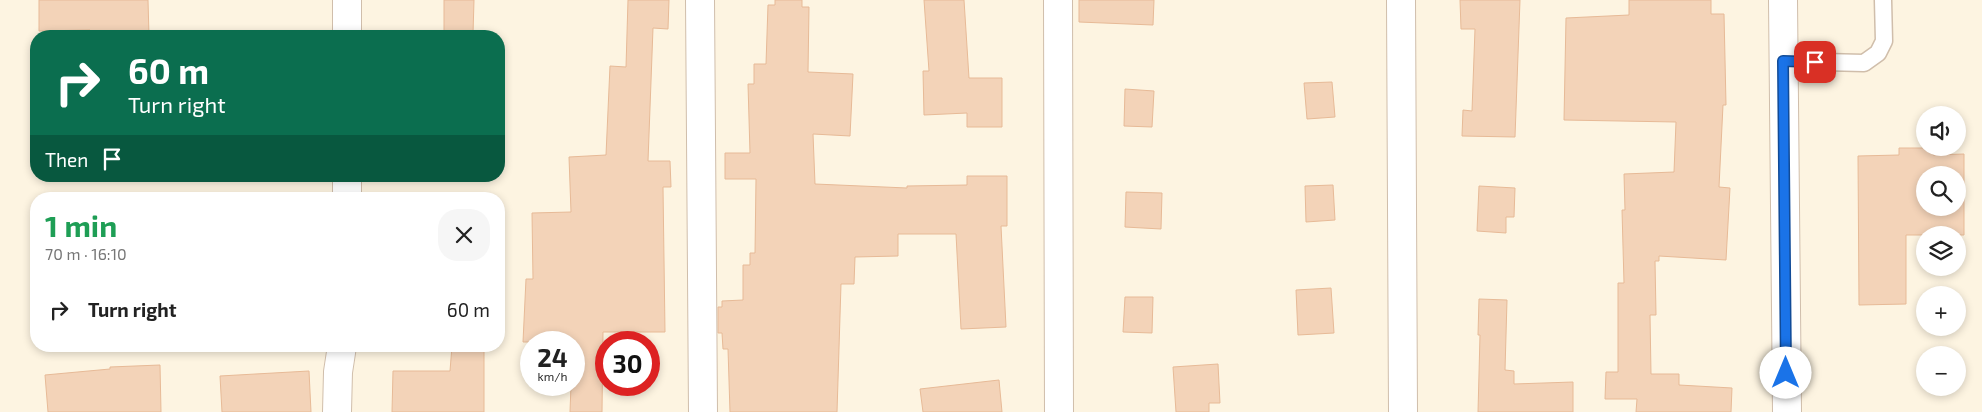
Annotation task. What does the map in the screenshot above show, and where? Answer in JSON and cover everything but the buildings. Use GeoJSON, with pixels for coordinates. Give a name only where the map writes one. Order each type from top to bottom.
{"type":"FeatureCollection","features":[{"type":"Feature","properties":{"kind":"street"},"geometry":{"type":"LineString","coordinates":[[347,0],[347,30]]}},
{"type":"Feature","properties":{"kind":"street"},"geometry":{"type":"LineString","coordinates":[[700,0],[702,412]]}},
{"type":"Feature","properties":{"kind":"street"},"geometry":{"type":"LineString","coordinates":[[1058,0],[1059,412]]}},
{"type":"Feature","properties":{"kind":"street"},"geometry":{"type":"LineString","coordinates":[[1402,0],[1403,412]]}},
{"type":"Feature","properties":{"kind":"street"},"geometry":{"type":"LineString","coordinates":[[1782,0],[1787,412]]}},
{"type":"Feature","properties":{"kind":"street"},"geometry":{"type":"LineString","coordinates":[[337,412],[338,372],[341,352]]}},
{"type":"Feature","properties":{"kind":"lane"},"geometry":{"type":"LineString","coordinates":[[1783,61],[1864,63],[1878,53],[1884,41],[1883,0]]}},
{"type":"Feature","properties":{"kind":"route"},"geometry":{"type":"LineString","coordinates":[[1786,373],[1783,61],[1815,62]]}}]}
